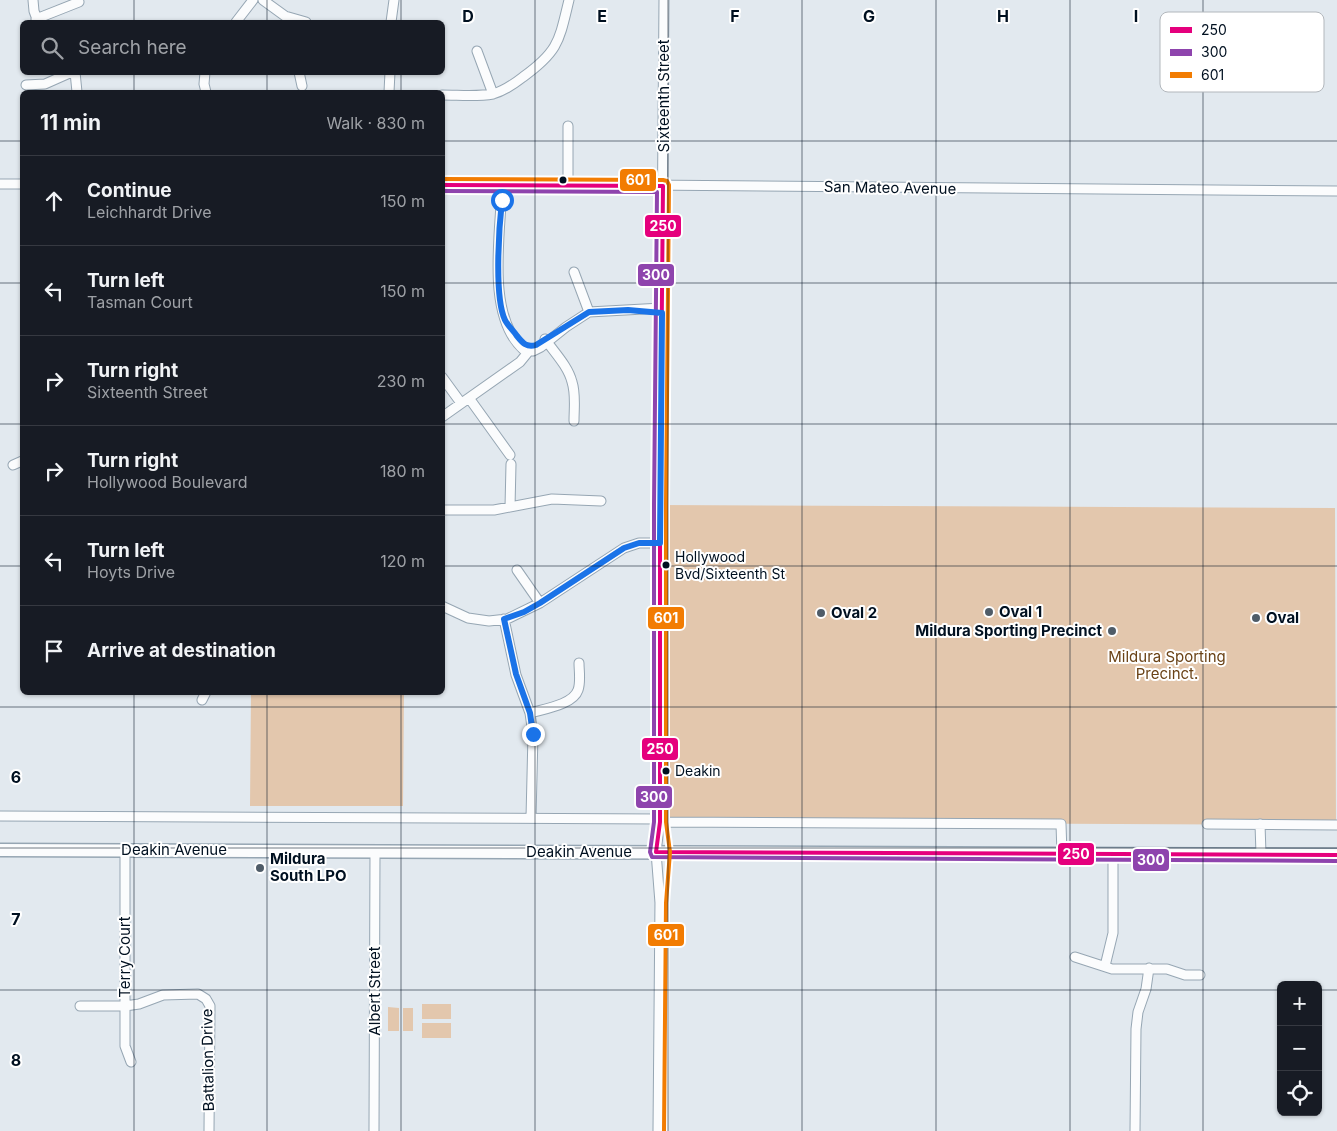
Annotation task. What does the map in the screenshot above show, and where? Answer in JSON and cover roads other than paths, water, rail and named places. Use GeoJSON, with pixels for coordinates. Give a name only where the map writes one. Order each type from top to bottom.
{"type":"FeatureCollection","features":[{"type":"Feature","properties":{"kind":"highway","name":"Deakin Avenue"},"geometry":{"type":"LineString","coordinates":[[0,850],[1337,855]]}},
{"type":"Feature","properties":{"kind":"street"},"geometry":{"type":"LineString","coordinates":[[33,0],[37,20]]}},
{"type":"Feature","properties":{"kind":"street"},"geometry":{"type":"LineString","coordinates":[[238,20],[253,0]]}},
{"type":"Feature","properties":{"kind":"street"},"geometry":{"type":"LineString","coordinates":[[263,0],[285,16],[299,20]]}},
{"type":"Feature","properties":{"kind":"street"},"geometry":{"type":"LineString","coordinates":[[391,20],[394,0]]}},
{"type":"Feature","properties":{"kind":"street"},"geometry":{"type":"LineString","coordinates":[[445,95],[493,94],[512,85],[538,66],[549,56],[558,41],[569,0]]}},
{"type":"Feature","properties":{"kind":"street","name":"Sixteenth Street"},"geometry":{"type":"LineString","coordinates":[[658,1131],[664,0]]}},
{"type":"Feature","properties":{"kind":"street"},"geometry":{"type":"LineString","coordinates":[[39,20],[79,2]]}},
{"type":"Feature","properties":{"kind":"street"},"geometry":{"type":"LineString","coordinates":[[477,51],[493,94]]}},
{"type":"Feature","properties":{"kind":"street"},"geometry":{"type":"LineString","coordinates":[[26,85],[45,84],[67,75]]}},
{"type":"Feature","properties":{"kind":"street"},"geometry":{"type":"LineString","coordinates":[[74,75],[77,90]]}},
{"type":"Feature","properties":{"kind":"street"},"geometry":{"type":"LineString","coordinates":[[205,75],[206,90]]}},
{"type":"Feature","properties":{"kind":"street"},"geometry":{"type":"LineString","coordinates":[[300,75],[302,86]]}},
{"type":"Feature","properties":{"kind":"street"},"geometry":{"type":"LineString","coordinates":[[390,75],[390,90]]}},
{"type":"Feature","properties":{"kind":"street"},"geometry":{"type":"LineString","coordinates":[[568,126],[568,185]]}},
{"type":"Feature","properties":{"kind":"street"},"geometry":{"type":"LineString","coordinates":[[0,184],[20,184]]}},
{"type":"Feature","properties":{"kind":"street","name":"San Mateo Avenue"},"geometry":{"type":"LineString","coordinates":[[445,185],[1337,191]]}},
{"type":"Feature","properties":{"kind":"street"},"geometry":{"type":"LineString","coordinates":[[500,185],[499,297],[502,312],[508,326],[518,344],[527,349]]}},
{"type":"Feature","properties":{"kind":"street"},"geometry":{"type":"LineString","coordinates":[[574,272],[589,312]]}},
{"type":"Feature","properties":{"kind":"street"},"geometry":{"type":"LineString","coordinates":[[445,414],[523,360],[527,349],[546,341],[589,312],[662,310]]}},
{"type":"Feature","properties":{"kind":"street"},"geometry":{"type":"LineString","coordinates":[[546,341],[569,373],[572,381],[574,421]]}},
{"type":"Feature","properties":{"kind":"street"},"geometry":{"type":"LineString","coordinates":[[445,380],[465,401],[510,460],[510,507]]}},
{"type":"Feature","properties":{"kind":"street"},"geometry":{"type":"LineString","coordinates":[[13,465],[20,462]]}},
{"type":"Feature","properties":{"kind":"street"},"geometry":{"type":"LineString","coordinates":[[445,510],[488,510],[552,499],[601,501]]}},
{"type":"Feature","properties":{"kind":"street"},"geometry":{"type":"LineString","coordinates":[[445,607],[468,618],[504,619],[524,612],[540,603],[620,550],[639,543],[660,546]]}},
{"type":"Feature","properties":{"kind":"street"},"geometry":{"type":"LineString","coordinates":[[517,570],[540,603]]}},
{"type":"Feature","properties":{"kind":"street"},"geometry":{"type":"LineString","coordinates":[[504,619],[518,682],[530,713],[533,734],[532,818]]}},
{"type":"Feature","properties":{"kind":"street"},"geometry":{"type":"LineString","coordinates":[[530,713],[567,702],[575,697],[579,687],[579,663]]}},
{"type":"Feature","properties":{"kind":"street"},"geometry":{"type":"LineString","coordinates":[[0,816],[532,818],[1061,824],[1062,854]]}},
{"type":"Feature","properties":{"kind":"street"},"geometry":{"type":"LineString","coordinates":[[1208,824],[1337,825]]}},
{"type":"Feature","properties":{"kind":"street"},"geometry":{"type":"LineString","coordinates":[[1260,824],[1261,854]]}},
{"type":"Feature","properties":{"kind":"street","name":"Terry Court"},"geometry":{"type":"LineString","coordinates":[[125,850],[125,1046],[131,1062]]}},
{"type":"Feature","properties":{"kind":"street","name":"Albert Street"},"geometry":{"type":"LineString","coordinates":[[374,851],[374,1131]]}},
{"type":"Feature","properties":{"kind":"street"},"geometry":{"type":"LineString","coordinates":[[1105,966],[1113,933],[1113,854]]}},
{"type":"Feature","properties":{"kind":"street"},"geometry":{"type":"LineString","coordinates":[[1075,957],[1112,969],[1167,968],[1185,975],[1200,975]]}},
{"type":"Feature","properties":{"kind":"street"},"geometry":{"type":"LineString","coordinates":[[1135,1131],[1136,1028],[1138,1012],[1146,989],[1148,968]]}},
{"type":"Feature","properties":{"kind":"street","name":"Battalion Drive"},"geometry":{"type":"LineString","coordinates":[[80,1006],[125,1006],[139,1004],[163,995],[198,994],[206,999],[210,1006],[209,1131]]}},
{"type":"Feature","properties":{"kind":"place","name":"Hollywood Bvd/Sixteenth St"},"geometry":{"type":"Point","coordinates":[666,565]}},
{"type":"Feature","properties":{"kind":"place","name":"Oval 1"},"geometry":{"type":"Point","coordinates":[989,612]}},
{"type":"Feature","properties":{"kind":"place","name":"Oval 2"},"geometry":{"type":"Point","coordinates":[821,613]}},
{"type":"Feature","properties":{"kind":"place","name":"Oval"},"geometry":{"type":"Point","coordinates":[1256,618]}},
{"type":"Feature","properties":{"kind":"place","name":"Mildura Sporting Precinct"},"geometry":{"type":"Point","coordinates":[1112,631]}},
{"type":"Feature","properties":{"kind":"place","name":"Deakin"},"geometry":{"type":"Point","coordinates":[666,771]}},
{"type":"Feature","properties":{"kind":"place","name":"Mildura South LPO"},"geometry":{"type":"Point","coordinates":[260,868]}},
{"type":"Feature","properties":{"kind":"park label","name":"Mildura Sporting Precinct."},"geometry":{"type":"Point","coordinates":[1167,666]}}]}
